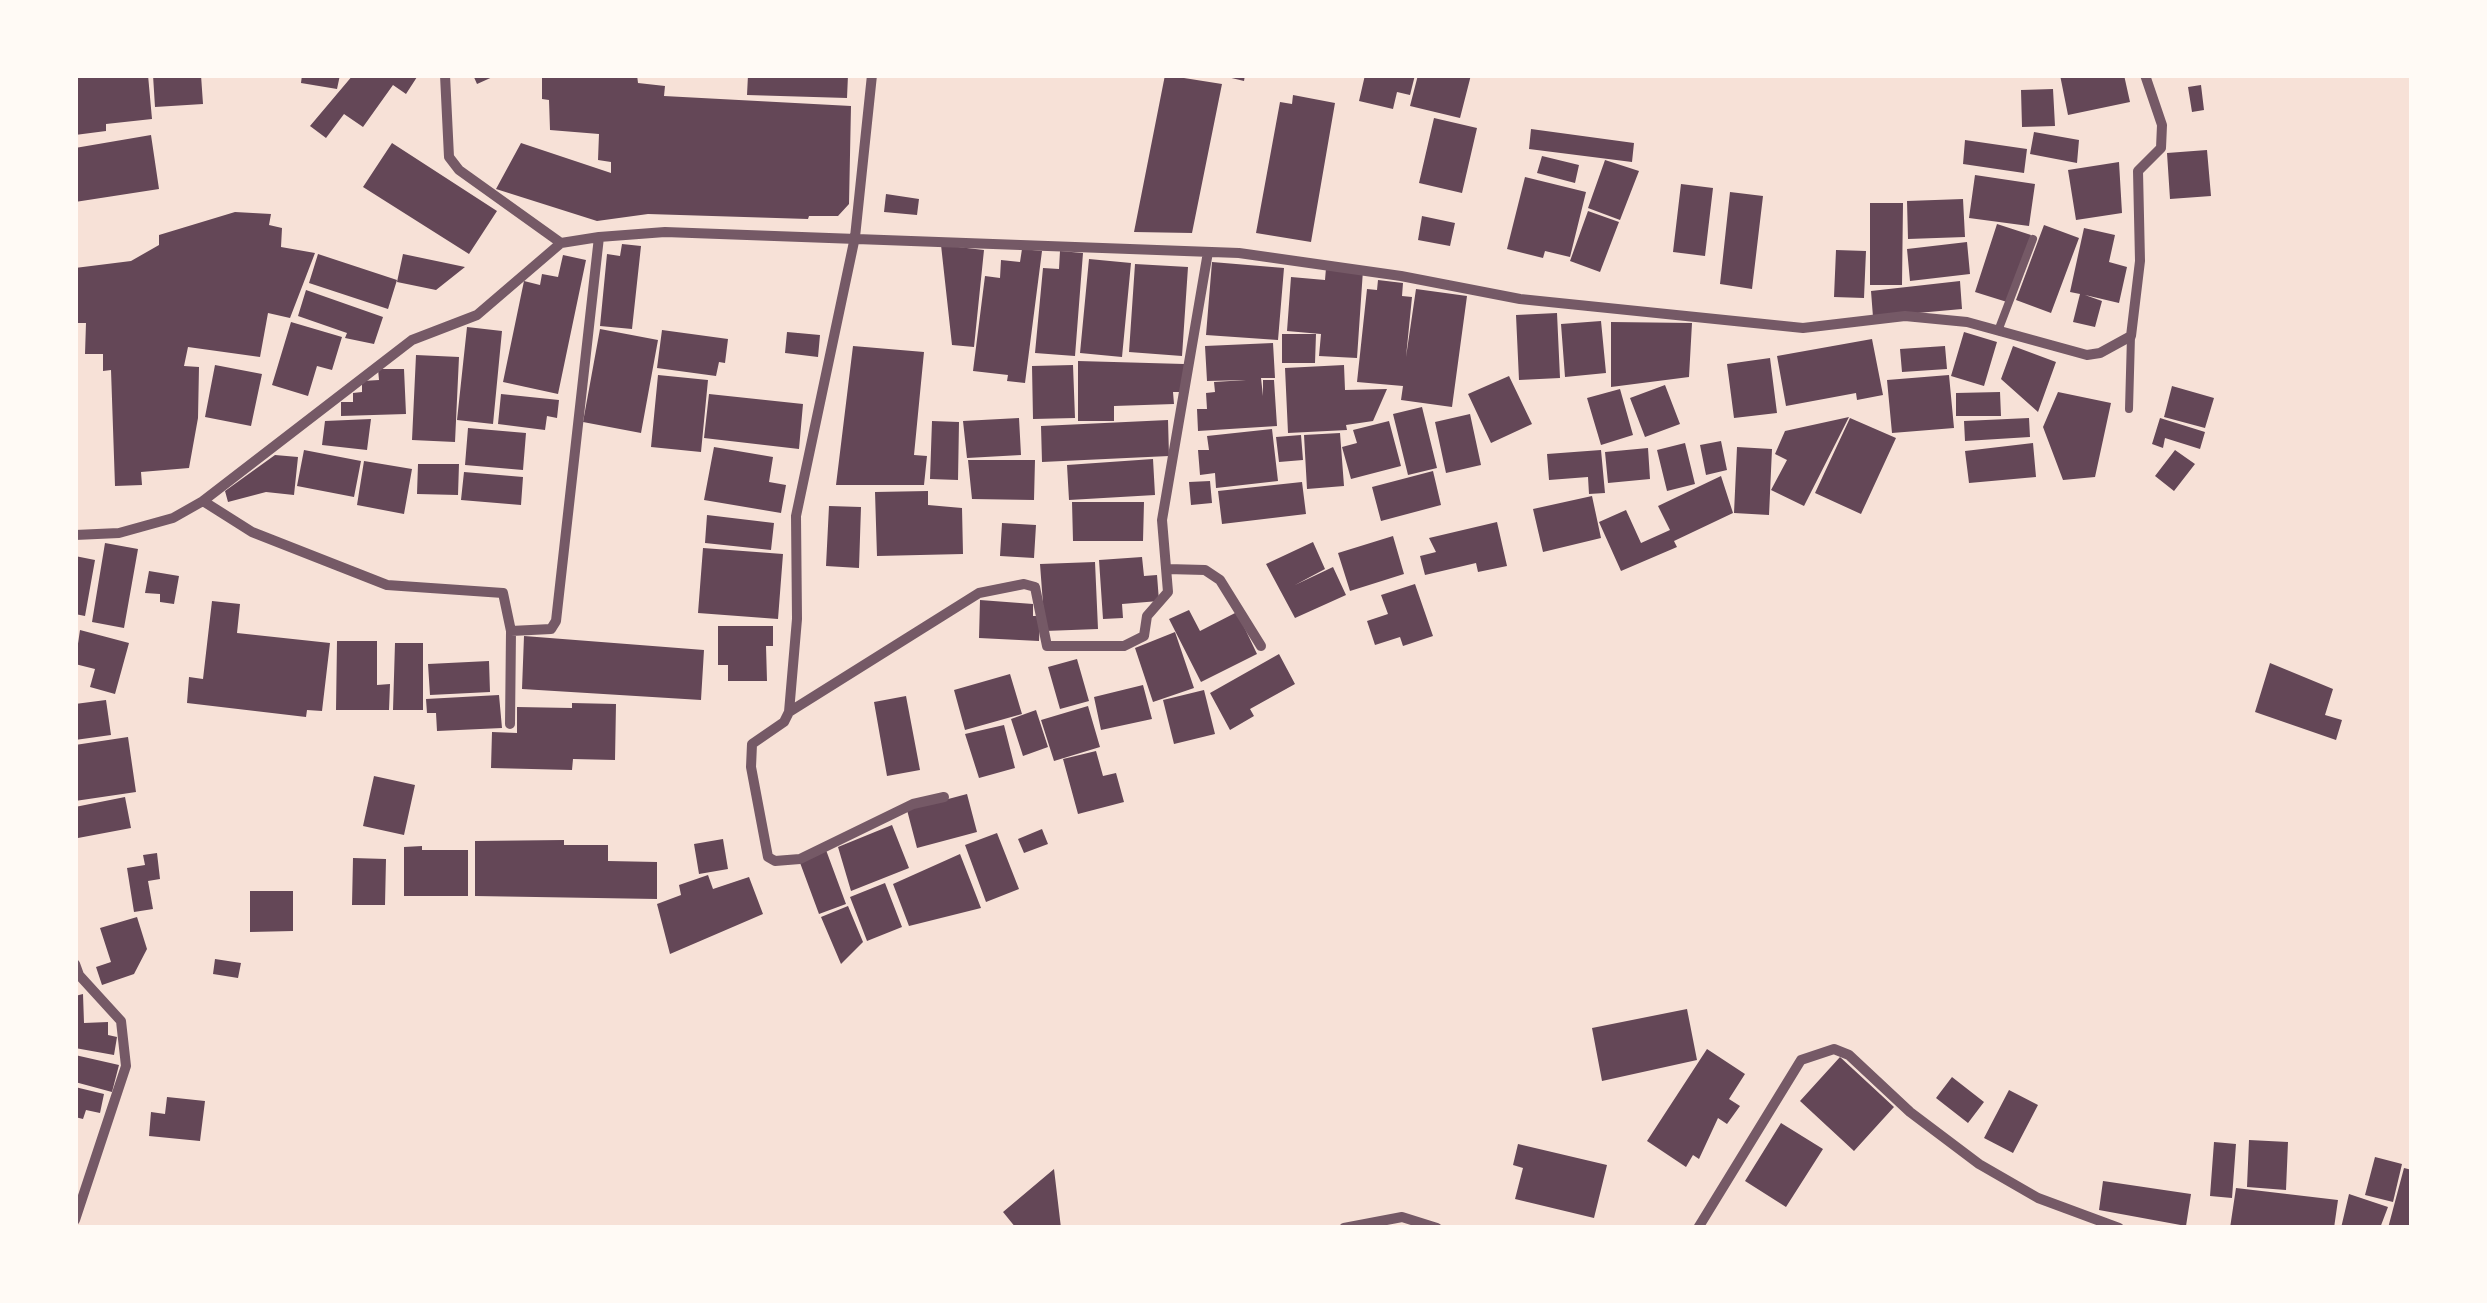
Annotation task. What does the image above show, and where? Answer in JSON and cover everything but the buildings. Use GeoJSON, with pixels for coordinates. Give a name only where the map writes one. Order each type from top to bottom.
{"type":"FeatureCollection","features":[{"type":"Feature","properties":{"kind":"street"},"geometry":{"type":"LineString","coordinates":[[445,75],[449,156],[459,170],[561,243]]}},
{"type":"Feature","properties":{"kind":"street"},"geometry":{"type":"LineString","coordinates":[[872,75],[855,236],[796,516],[797,619],[789,712],[784,722],[757,737],[750,751],[768,857],[785,862],[800,859],[913,804],[944,796]]}},
{"type":"Feature","properties":{"kind":"street"},"geometry":{"type":"LineString","coordinates":[[75,535],[119,534],[155,526],[203,500],[412,340],[477,315],[561,243],[599,237],[665,232],[855,236],[1208,252],[1402,276],[1520,299],[1803,328],[1905,316],[1967,322],[2088,355],[2131,336],[2140,261],[2138,171],[2161,148],[2162,125],[2145,75]]}},
{"type":"Feature","properties":{"kind":"street"},"geometry":{"type":"LineString","coordinates":[[511,631],[552,629],[556,621],[599,237]]}},
{"type":"Feature","properties":{"kind":"street"},"geometry":{"type":"LineString","coordinates":[[789,712],[979,594],[1024,584],[1040,594],[1047,646],[1124,646],[1144,636],[1146,616],[1168,592],[1162,520],[1208,252]]}},
{"type":"Feature","properties":{"kind":"street"},"geometry":{"type":"LineString","coordinates":[[203,500],[252,532],[387,586],[504,594],[511,631],[510,724]]}},
{"type":"Feature","properties":{"kind":"street"},"geometry":{"type":"LineString","coordinates":[[1167,569],[1205,570],[1220,580],[1260,646]]}},
{"type":"Feature","properties":{"kind":"street"},"geometry":{"type":"LineString","coordinates":[[75,964],[78,975],[121,1022],[126,1066],[75,1220]]}},
{"type":"Feature","properties":{"kind":"street"},"geometry":{"type":"LineString","coordinates":[[1698,1228],[1802,1060],[1834,1050],[1848,1055],[1910,1112],[1979,1164],[2038,1198],[2118,1228]]}},
{"type":"Feature","properties":{"kind":"street"},"geometry":{"type":"LineString","coordinates":[[1344,1228],[1369,1220],[1402,1217],[1437,1228]]}},
{"type":"Feature","properties":{"kind":"lane"},"geometry":{"type":"LineString","coordinates":[[1998,331],[2033,240]]}},
{"type":"Feature","properties":{"kind":"lane"},"geometry":{"type":"LineString","coordinates":[[2130,408],[2131,336]]}}]}
